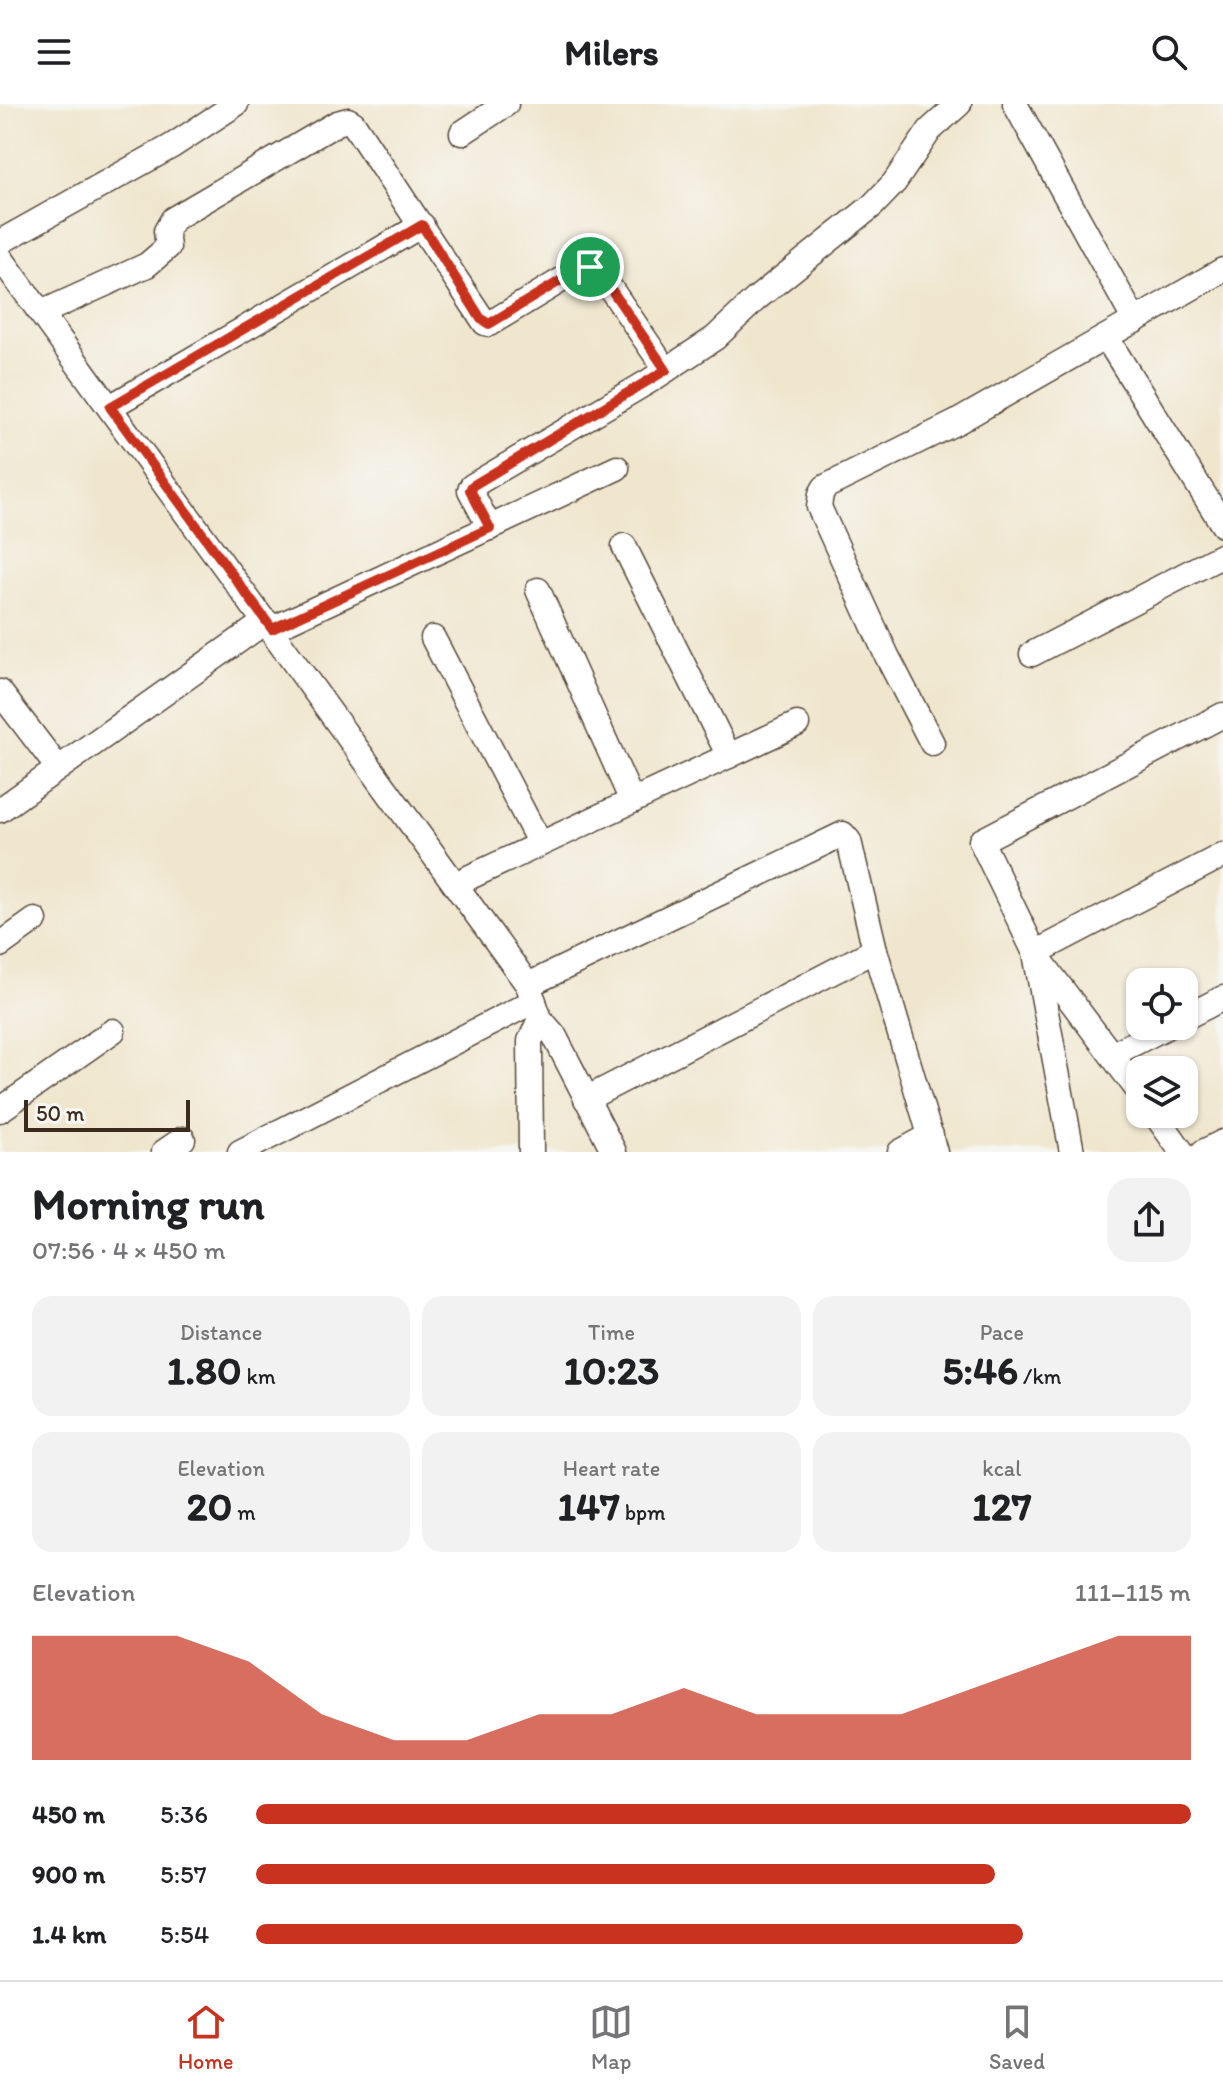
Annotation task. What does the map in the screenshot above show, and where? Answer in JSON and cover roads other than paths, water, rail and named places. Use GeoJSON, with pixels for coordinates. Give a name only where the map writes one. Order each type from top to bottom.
{"type":"FeatureCollection","features":[{"type":"Feature","properties":{"kind":"street"},"geometry":{"type":"LineString","coordinates":[[0,242],[172,146],[236,104]]}},
{"type":"Feature","properties":{"kind":"street"},"geometry":{"type":"LineString","coordinates":[[462,133],[506,104]]}},
{"type":"Feature","properties":{"kind":"street"},"geometry":{"type":"LineString","coordinates":[[490,528],[470,490],[472,486],[715,338],[756,299],[872,206],[894,183],[930,130],[959,104]]}},
{"type":"Feature","properties":{"kind":"street"},"geometry":{"type":"LineString","coordinates":[[1015,104],[1135,321]]}},
{"type":"Feature","properties":{"kind":"street"},"geometry":{"type":"LineString","coordinates":[[41,313],[147,265],[168,247],[166,231],[173,219],[337,123],[348,120],[422,225],[481,319],[489,324],[578,270],[596,267],[666,370]]}},
{"type":"Feature","properties":{"kind":"street"},"geometry":{"type":"LineString","coordinates":[[110,407],[422,225]]}},
{"type":"Feature","properties":{"kind":"street"},"geometry":{"type":"LineString","coordinates":[[0,257],[455,884],[554,1035],[614,1152]]}},
{"type":"Feature","properties":{"kind":"street"},"geometry":{"type":"LineString","coordinates":[[932,743],[887,656],[819,507],[825,487],[957,422],[1223,270]]}},
{"type":"Feature","properties":{"kind":"street"},"geometry":{"type":"LineString","coordinates":[[1106,337],[1223,525]]}},
{"type":"Feature","properties":{"kind":"street"},"geometry":{"type":"LineString","coordinates":[[0,810],[269,625],[490,528],[617,468]]}},
{"type":"Feature","properties":{"kind":"street"},"geometry":{"type":"LineString","coordinates":[[624,546],[729,756]]}},
{"type":"Feature","properties":{"kind":"street"},"geometry":{"type":"LineString","coordinates":[[1032,654],[1223,555]]}},
{"type":"Feature","properties":{"kind":"street"},"geometry":{"type":"LineString","coordinates":[[538,590],[632,801]]}},
{"type":"Feature","properties":{"kind":"street"},"geometry":{"type":"LineString","coordinates":[[433,638],[540,844]]}},
{"type":"Feature","properties":{"kind":"street"},"geometry":{"type":"LineString","coordinates":[[0,692],[58,768]]}},
{"type":"Feature","properties":{"kind":"street"},"geometry":{"type":"LineString","coordinates":[[1126,1073],[1035,953],[981,841],[1223,715]]}},
{"type":"Feature","properties":{"kind":"street"},"geometry":{"type":"LineString","coordinates":[[455,884],[797,724]]}},
{"type":"Feature","properties":{"kind":"street"},"geometry":{"type":"LineString","coordinates":[[240,1152],[534,1002],[843,834],[849,841],[875,950],[933,1144],[900,1152]]}},
{"type":"Feature","properties":{"kind":"street"},"geometry":{"type":"LineString","coordinates":[[1035,953],[1223,855]]}},
{"type":"Feature","properties":{"kind":"street"},"geometry":{"type":"LineString","coordinates":[[0,945],[35,920]]}},
{"type":"Feature","properties":{"kind":"street"},"geometry":{"type":"LineString","coordinates":[[586,1099],[875,950]]}},
{"type":"Feature","properties":{"kind":"street"},"geometry":{"type":"LineString","coordinates":[[1035,953],[1072,1152]]}},
{"type":"Feature","properties":{"kind":"street"},"geometry":{"type":"LineString","coordinates":[[1198,1011],[1223,998]]}},
{"type":"Feature","properties":{"kind":"street"},"geometry":{"type":"LineString","coordinates":[[531,1152],[530,1041],[534,1002]]}},
{"type":"Feature","properties":{"kind":"street"},"geometry":{"type":"LineString","coordinates":[[0,1110],[113,1031]]}},
{"type":"Feature","properties":{"kind":"street"},"geometry":{"type":"LineString","coordinates":[[1113,1054],[1140,1040]]}},
{"type":"Feature","properties":{"kind":"street"},"geometry":{"type":"LineString","coordinates":[[1165,1128],[1182,1152]]}},
{"type":"Feature","properties":{"kind":"street"},"geometry":{"type":"LineString","coordinates":[[1203,1152],[1223,1142]]}}]}
